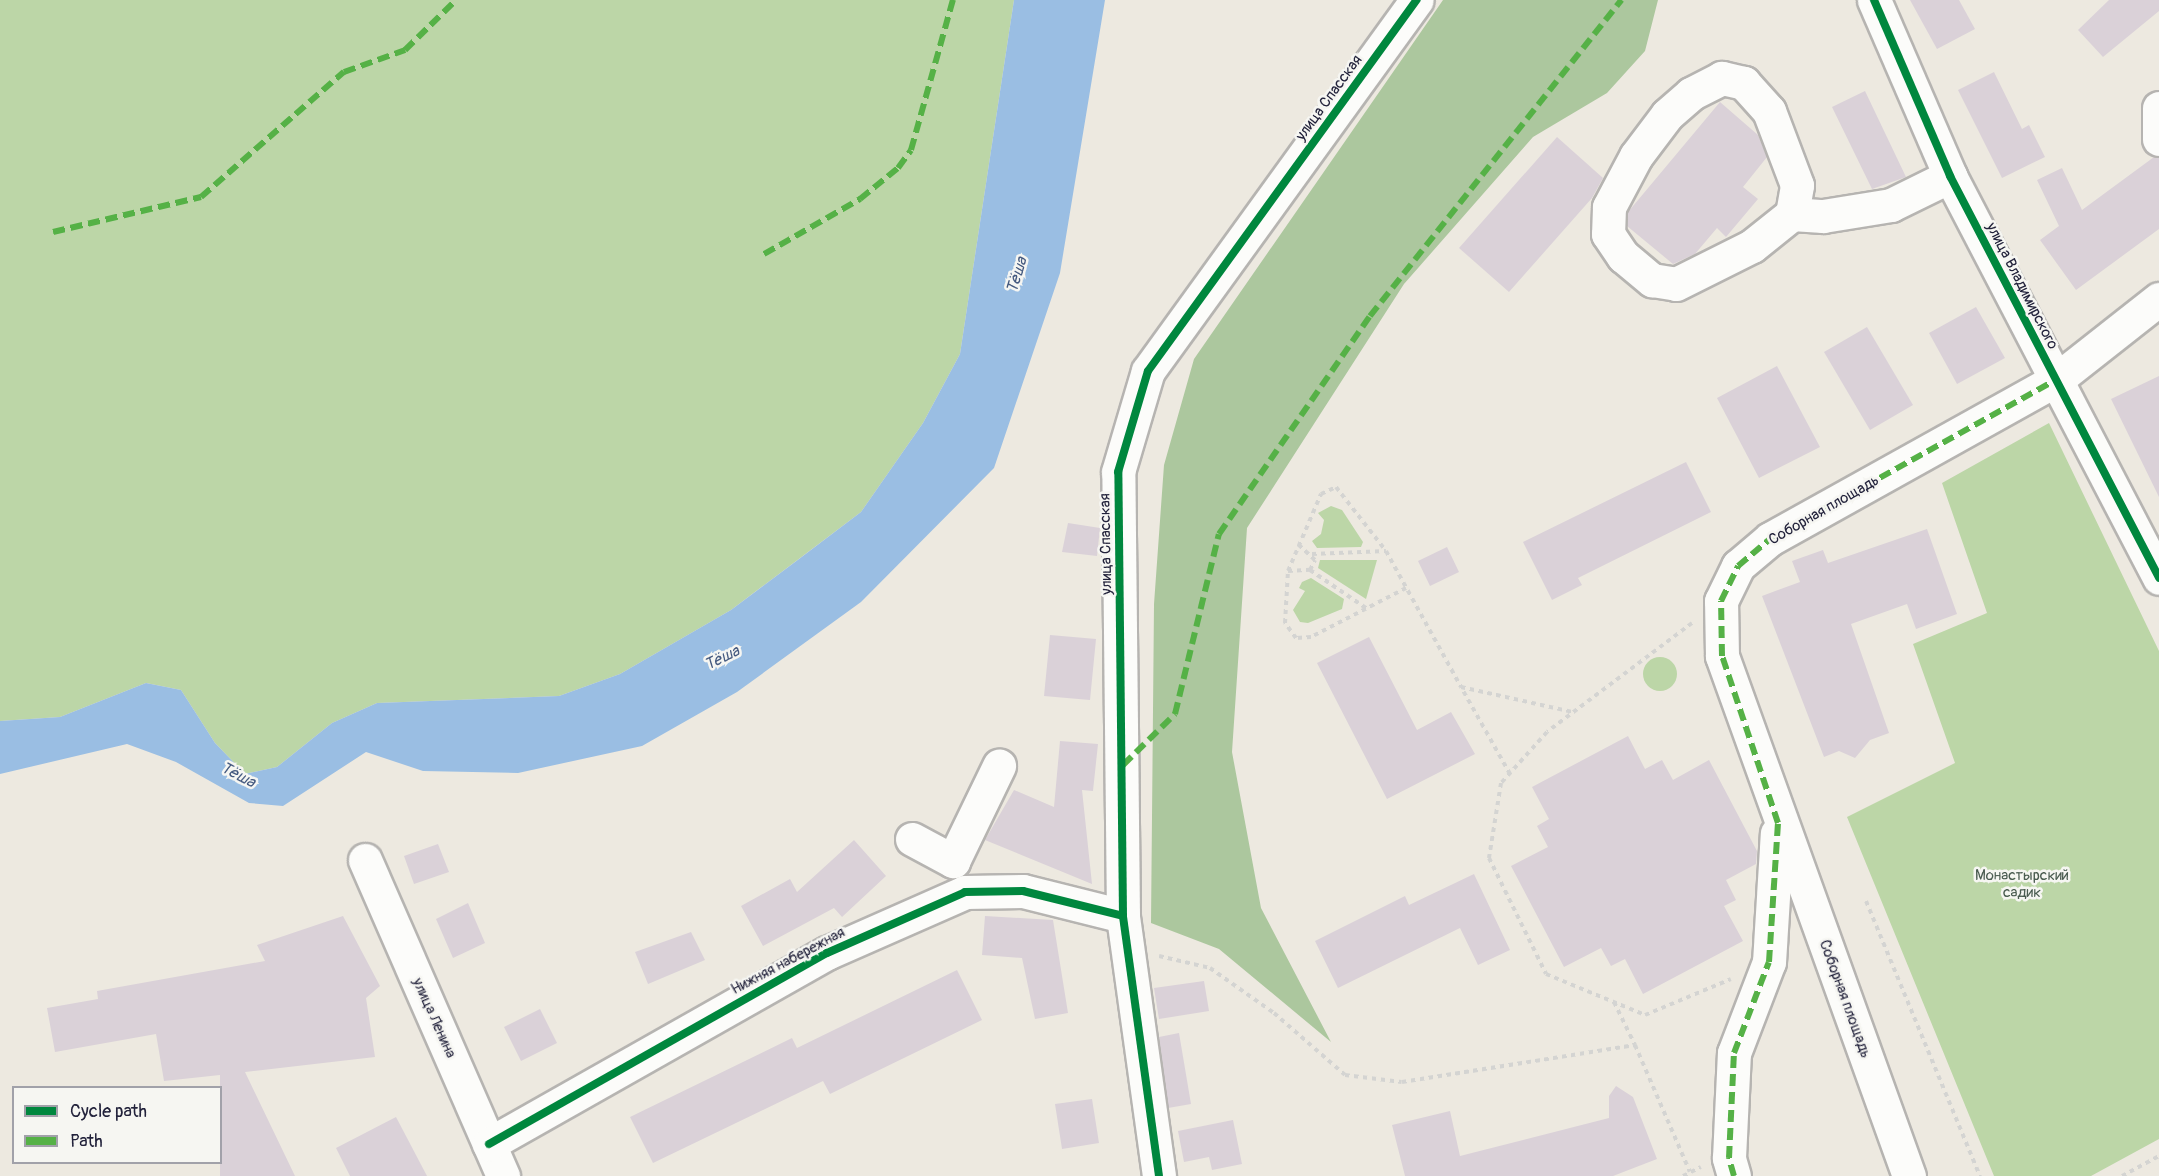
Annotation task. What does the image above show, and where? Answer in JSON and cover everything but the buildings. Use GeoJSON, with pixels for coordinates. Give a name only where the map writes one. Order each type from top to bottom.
{"type":"FeatureCollection","features":[{"type":"Feature","properties":{"kind":"street","name":"улица Спасская"},"geometry":{"type":"LineString","coordinates":[[1159,1176],[1123,916],[1118,472],[1148,371],[1417,0]]}},
{"type":"Feature","properties":{"kind":"street","name":"улица Владимирского"},"geometry":{"type":"LineString","coordinates":[[1874,0],[1950,176],[2159,578]]}},
{"type":"Feature","properties":{"kind":"street"},"geometry":{"type":"LineString","coordinates":[[1792,214],[1797,185],[1769,111],[1744,83],[1722,78],[1691,94],[1667,115],[1636,156],[1609,207],[1608,234],[1652,280],[1676,284],[1752,246],[1792,214],[1823,216],[1891,205],[1950,176]]}},
{"type":"Feature","properties":{"kind":"street"},"geometry":{"type":"LineString","coordinates":[[2159,108],[2159,139]]}},
{"type":"Feature","properties":{"kind":"street","name":"Соборная площадь"},"geometry":{"type":"LineString","coordinates":[[1909,1176],[1778,823],[1722,656],[1721,601],[1738,566],[1770,538],[2056,380],[2159,299]]}},
{"type":"Feature","properties":{"kind":"street"},"geometry":{"type":"LineString","coordinates":[[953,861],[999,766]]}},
{"type":"Feature","properties":{"kind":"street","name":"Соборная площадь"},"geometry":{"type":"LineString","coordinates":[[1734,1176],[1729,1158],[1734,1053],[1769,962],[1778,823]]}},
{"type":"Feature","properties":{"kind":"street"},"geometry":{"type":"LineString","coordinates":[[912,839],[953,861],[965,892]]}},
{"type":"Feature","properties":{"kind":"street","name":"улица Ленина"},"geometry":{"type":"LineString","coordinates":[[365,861],[503,1176]]}},
{"type":"Feature","properties":{"kind":"street","name":"Нижняя набережная"},"geometry":{"type":"LineString","coordinates":[[489,1144],[827,953],[965,892],[1023,891],[1123,916]]}},
{"type":"Feature","properties":{"kind":"path"},"geometry":{"type":"LineString","coordinates":[[1406,588],[1311,637],[1296,638],[1285,623],[1288,571],[1297,543],[1321,494],[1336,487],[1386,551],[1510,774]]}},
{"type":"Feature","properties":{"kind":"path"},"geometry":{"type":"LineString","coordinates":[[1297,543],[1312,554],[1386,551]]}},
{"type":"Feature","properties":{"kind":"path"},"geometry":{"type":"LineString","coordinates":[[1310,570],[1312,554]]}},
{"type":"Feature","properties":{"kind":"path"},"geometry":{"type":"LineString","coordinates":[[1288,571],[1310,570],[1366,608]]}},
{"type":"Feature","properties":{"kind":"path"},"geometry":{"type":"LineString","coordinates":[[1721,601],[1547,732],[1501,783],[1489,858],[1546,974],[1645,1015],[1769,962]]}},
{"type":"Feature","properties":{"kind":"path"},"geometry":{"type":"LineString","coordinates":[[1461,687],[1574,712]]}},
{"type":"Feature","properties":{"kind":"path"},"geometry":{"type":"LineString","coordinates":[[1866,901],[1980,1176]]}},
{"type":"Feature","properties":{"kind":"path"},"geometry":{"type":"LineString","coordinates":[[1126,948],[1210,968],[1274,1013],[1345,1075],[1402,1083],[1635,1045]]}},
{"type":"Feature","properties":{"kind":"path"},"geometry":{"type":"LineString","coordinates":[[1614,1002],[1690,1172]]}},
{"type":"Feature","properties":{"kind":"path"},"geometry":{"type":"LineString","coordinates":[[2122,1176],[2159,1156]]}},
{"type":"Feature","properties":{"kind":"green space"},"geometry":{"type":"Polygon","coordinates":[[[0,0],[1014,0],[960,354],[923,423],[861,512],[731,610],[620,674],[559,696],[377,703],[332,723],[277,767],[245,774],[215,743],[181,690],[146,683],[60,717],[0,721],[0,0]]]}},
{"type":"Feature","properties":{"kind":"green space"},"geometry":{"type":"Polygon","coordinates":[[[1443,0],[1658,0],[1645,51],[1607,93],[1533,137],[1404,284],[1247,528],[1232,752],[1261,908],[1331,1042],[1219,949],[1151,923],[1154,604],[1164,465],[1194,359],[1443,0]]]}},
{"type":"Feature","properties":{"kind":"green space","name":"Монастырский садик"},"geometry":{"type":"Polygon","coordinates":[[[2049,423],[2159,651],[2159,1139],[2091,1176],[1994,1176],[1847,817],[1955,763],[1913,644],[1987,613],[1942,483],[2049,423]]]}},
{"type":"Feature","properties":{"kind":"green space"},"geometry":{"type":"Polygon","coordinates":[[[1331,506],[1342,510],[1363,542],[1361,547],[1317,548],[1312,541],[1321,534],[1324,520],[1318,513],[1331,506]]]}},
{"type":"Feature","properties":{"kind":"green space"},"geometry":{"type":"Polygon","coordinates":[[[1320,560],[1377,560],[1366,599],[1318,568],[1320,560]]]}},
{"type":"Feature","properties":{"kind":"green space"},"geometry":{"type":"Polygon","coordinates":[[[1311,578],[1344,599],[1342,609],[1308,623],[1300,622],[1293,610],[1305,591],[1299,588],[1302,582],[1311,578]]]}},
{"type":"Feature","properties":{"kind":"green space"},"geometry":{"type":"Polygon","coordinates":[[[1660,657],[1672,662],[1677,674],[1672,686],[1660,691],[1648,686],[1643,674],[1648,662],[1660,657]]]}},
{"type":"Feature","properties":{"kind":"water","name":"Тёша"},"geometry":{"type":"Polygon","coordinates":[[[1014,0],[1105,0],[1060,273],[994,468],[861,602],[737,692],[642,746],[518,773],[423,771],[366,752],[283,806],[249,803],[176,762],[127,744],[0,774],[0,721],[60,717],[146,683],[181,690],[215,743],[245,774],[277,767],[332,723],[377,703],[559,696],[620,674],[731,610],[861,512],[923,423],[960,354],[1014,0]]]}},
{"type":"Feature","properties":{"kind":"marked path"},"geometry":{"type":"LineString","coordinates":[[53,232],[201,197],[344,72],[405,50],[456,0]]}},
{"type":"Feature","properties":{"kind":"marked path"},"geometry":{"type":"LineString","coordinates":[[764,254],[860,199],[898,168],[911,150],[953,0]]}},
{"type":"Feature","properties":{"kind":"marked path"},"geometry":{"type":"LineString","coordinates":[[1123,765],[1175,714],[1219,534],[1370,316],[1621,0]]}},
{"type":"Feature","properties":{"kind":"marked path"},"geometry":{"type":"LineString","coordinates":[[1734,1176],[1729,1158],[1734,1053],[1769,962],[1778,823],[1722,656],[1721,601],[1738,566],[1770,539],[2056,380]]}},
{"type":"Feature","properties":{"kind":"cycle path"},"geometry":{"type":"LineString","coordinates":[[1159,1176],[1123,916],[1118,472],[1148,371],[1417,0]]}},
{"type":"Feature","properties":{"kind":"cycle path"},"geometry":{"type":"LineString","coordinates":[[1874,0],[1950,176],[2159,578]]}},
{"type":"Feature","properties":{"kind":"cycle path"},"geometry":{"type":"LineString","coordinates":[[489,1144],[827,953],[965,892],[1023,891],[1123,916]]}}]}
